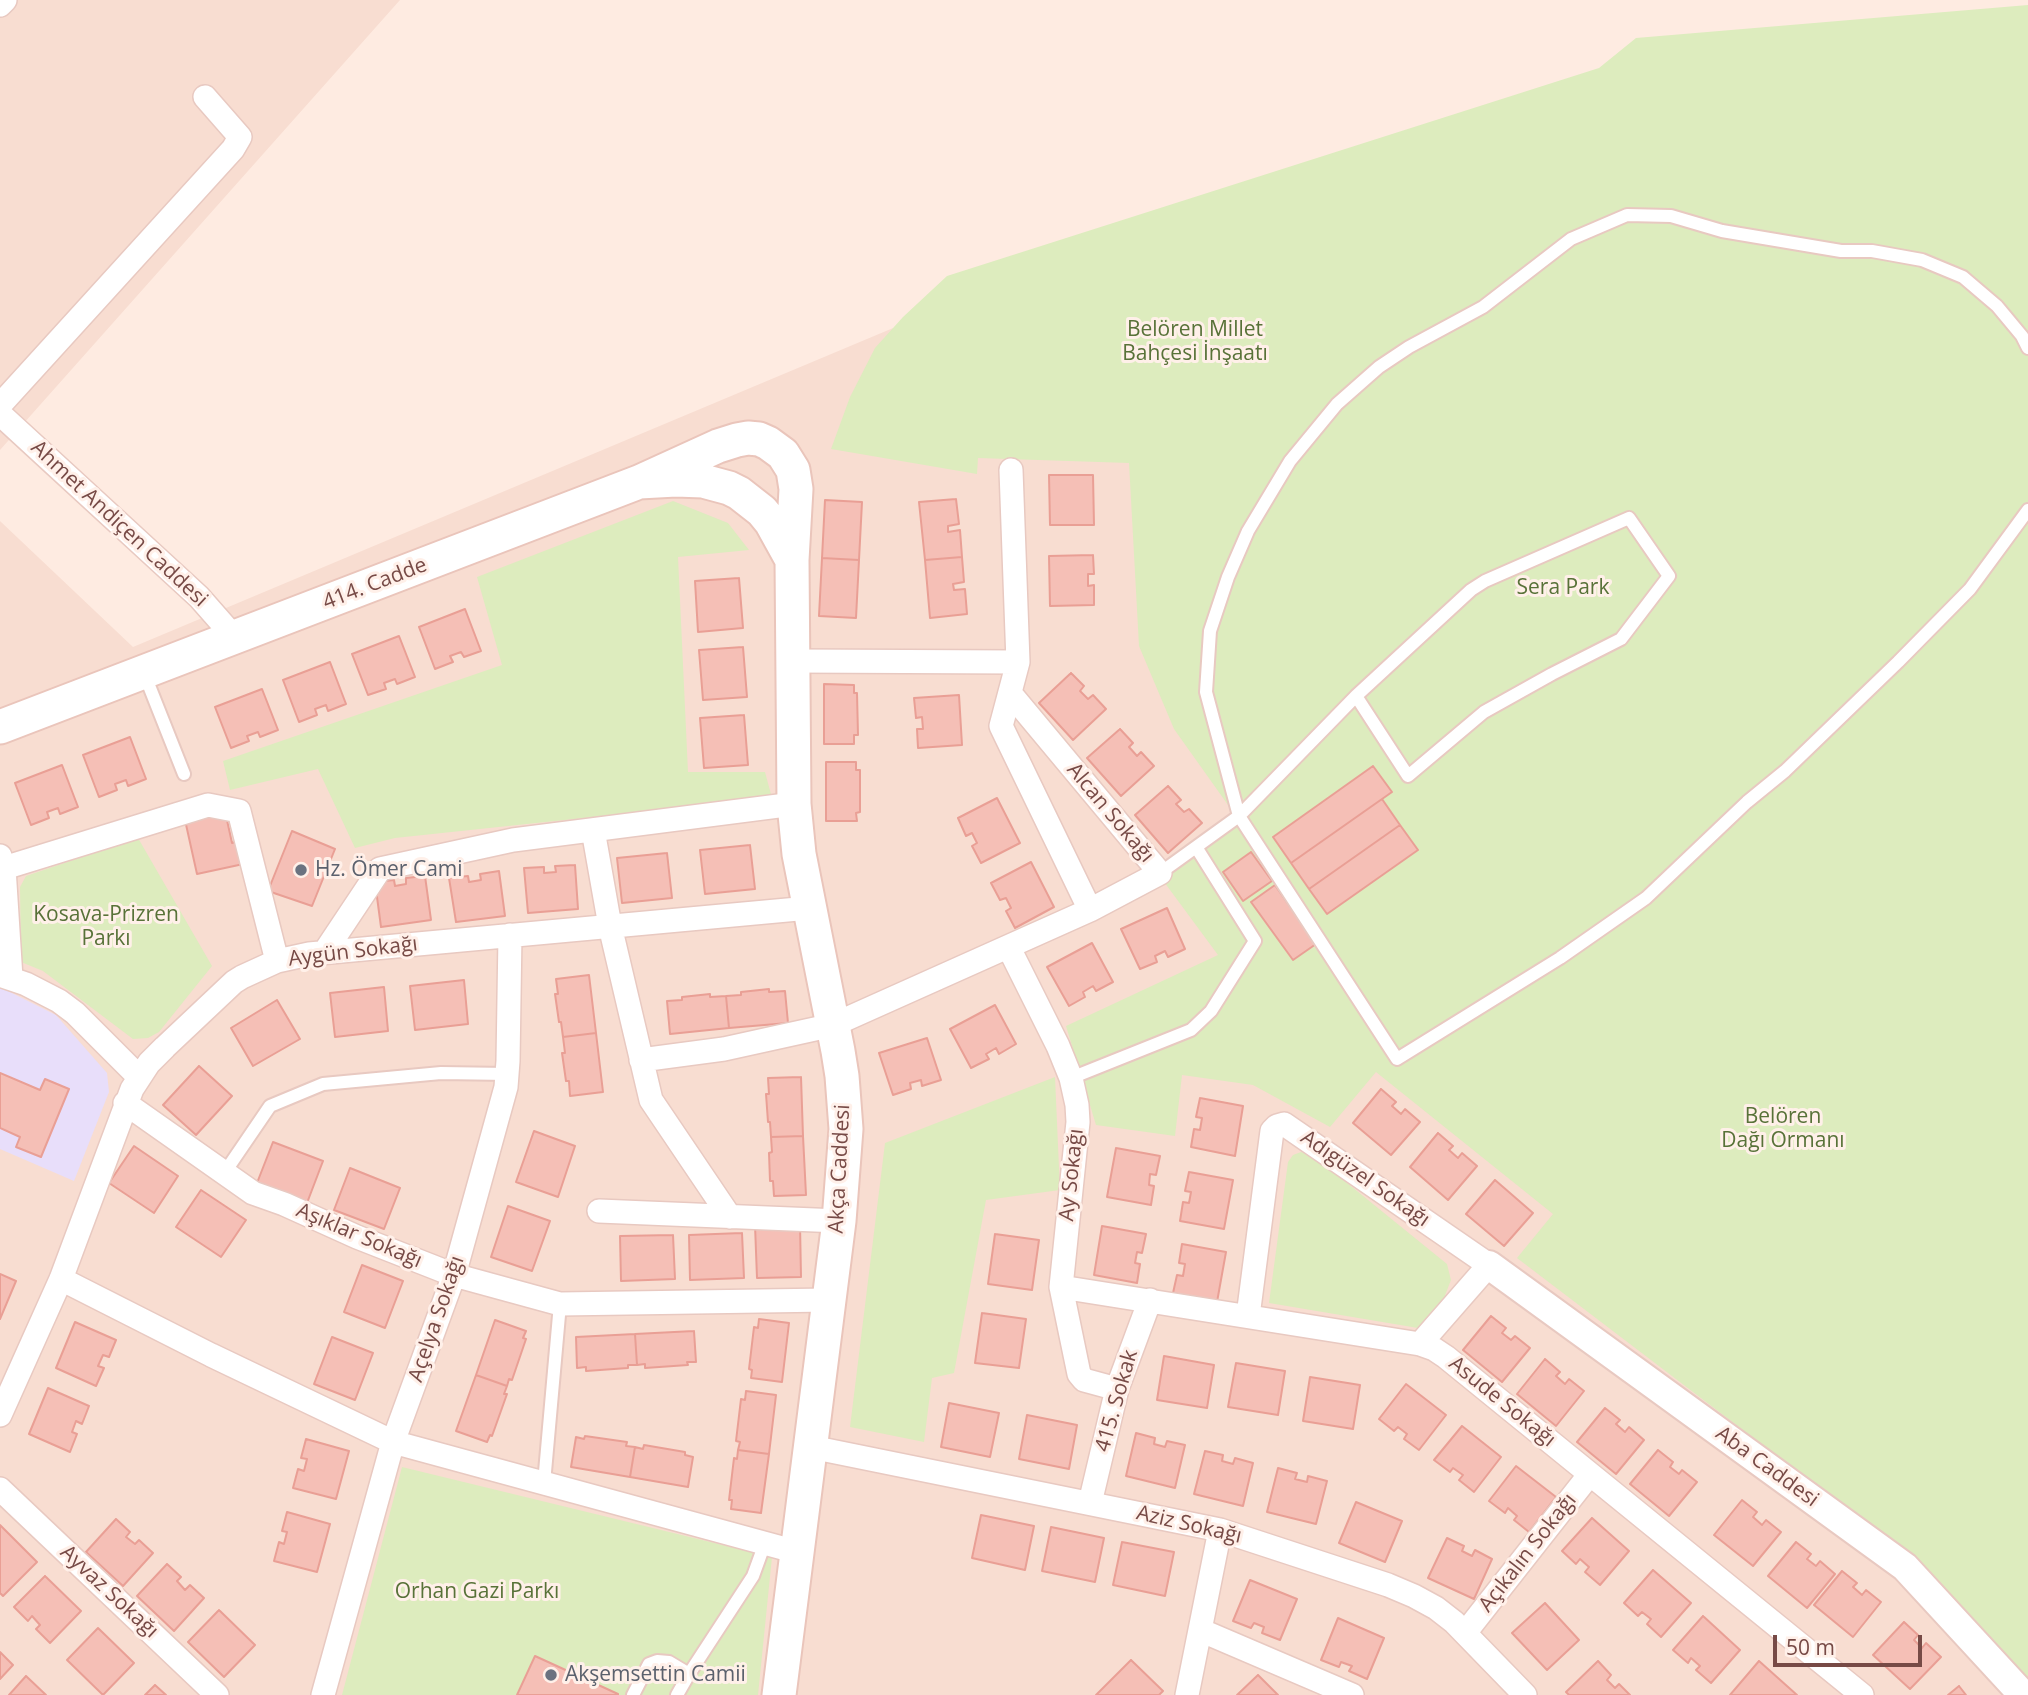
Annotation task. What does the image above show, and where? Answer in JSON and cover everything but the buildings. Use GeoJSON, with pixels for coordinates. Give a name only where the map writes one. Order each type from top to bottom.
{"type":"FeatureCollection","features":[{"type":"Feature","properties":{"kind":"main road","name":"414. Cadde"},"geometry":{"type":"LineString","coordinates":[[0,727],[639,482],[718,446],[748,438]]}},
{"type":"Feature","properties":{"kind":"main road","name":"Akça Caddesi"},"geometry":{"type":"LineString","coordinates":[[748,438],[759,439],[783,454],[793,470],[796,489],[792,560],[794,804],[799,854],[842,1076],[846,1129],[839,1221],[779,1695]]}},
{"type":"Feature","properties":{"kind":"main road","name":"Akça Caddesi"},"geometry":{"type":"LineString","coordinates":[[639,482],[703,481],[739,493],[762,511],[771,522],[792,560]]}},
{"type":"Feature","properties":{"kind":"street"},"geometry":{"type":"LineString","coordinates":[[0,5],[5,0]]}},
{"type":"Feature","properties":{"kind":"street"},"geometry":{"type":"LineString","coordinates":[[0,405],[233,149],[240,137],[205,97]]}},
{"type":"Feature","properties":{"kind":"street","name":"Ahmet Andiçen Caddesi"},"geometry":{"type":"LineString","coordinates":[[0,414],[199,597],[235,638]]}},
{"type":"Feature","properties":{"kind":"street"},"geometry":{"type":"LineString","coordinates":[[1011,470],[1018,662],[1001,726],[1090,911]]}},
{"type":"Feature","properties":{"kind":"street"},"geometry":{"type":"LineString","coordinates":[[793,661],[1018,662]]}},
{"type":"Feature","properties":{"kind":"street","name":"Alcan Sokağı"},"geometry":{"type":"LineString","coordinates":[[641,1060],[724,1049],[833,1024],[1090,911],[1160,873],[1010,693]]}},
{"type":"Feature","properties":{"kind":"street"},"geometry":{"type":"LineString","coordinates":[[324,953],[380,869],[513,840],[794,804]]}},
{"type":"Feature","properties":{"kind":"street"},"geometry":{"type":"LineString","coordinates":[[139,1077],[75,1013],[43,991],[6,976],[2,862],[208,805],[239,811],[277,961]]}},
{"type":"Feature","properties":{"kind":"street"},"geometry":{"type":"LineString","coordinates":[[593,830],[610,926],[651,1100],[730,1217]]}},
{"type":"Feature","properties":{"kind":"street","name":"Aygün Sokağı"},"geometry":{"type":"LineString","coordinates":[[0,1415],[61,1279],[125,1103],[139,1077],[165,1047],[234,982],[277,961],[299,955],[809,908]]}},
{"type":"Feature","properties":{"kind":"street","name":"Açelya Sokağı"},"geometry":{"type":"LineString","coordinates":[[323,1695],[393,1442],[454,1275],[506,1087],[510,935]]}},
{"type":"Feature","properties":{"kind":"street","name":"Ay Sokağı"},"geometry":{"type":"LineString","coordinates":[[1009,948],[1072,1078],[1077,1105],[1061,1287],[1080,1378],[1116,1389]]}},
{"type":"Feature","properties":{"kind":"street","name":"Aşıklar Sokağı"},"geometry":{"type":"LineString","coordinates":[[125,1103],[254,1193],[454,1275],[560,1304],[829,1300]]}},
{"type":"Feature","properties":{"kind":"street","name":"Adıgüzel Sokağı"},"geometry":{"type":"LineString","coordinates":[[1248,1316],[1272,1131],[1280,1124],[1295,1130],[1489,1265]]}},
{"type":"Feature","properties":{"kind":"street"},"geometry":{"type":"LineString","coordinates":[[599,1211],[839,1221]]}},
{"type":"Feature","properties":{"kind":"street"},"geometry":{"type":"LineString","coordinates":[[1420,1344],[1489,1265]]}},
{"type":"Feature","properties":{"kind":"street","name":"Aba Caddesi"},"geometry":{"type":"LineString","coordinates":[[1489,1265],[1905,1567],[2022,1695]]}},
{"type":"Feature","properties":{"kind":"street"},"geometry":{"type":"LineString","coordinates":[[61,1279],[211,1355],[393,1442],[797,1552]]}},
{"type":"Feature","properties":{"kind":"street","name":"Asude Sokağı"},"geometry":{"type":"LineString","coordinates":[[1061,1287],[1420,1344],[1446,1357],[1862,1695]]}},
{"type":"Feature","properties":{"kind":"street","name":"415. Sokak"},"geometry":{"type":"LineString","coordinates":[[1090,1503],[1116,1389],[1150,1300]]}},
{"type":"Feature","properties":{"kind":"street","name":"Aziz Sokağı"},"geometry":{"type":"LineString","coordinates":[[810,1447],[1220,1530],[1388,1585],[1436,1608],[1465,1633],[1525,1695]]}},
{"type":"Feature","properties":{"kind":"street","name":"Açıkalın Sokağı"},"geometry":{"type":"LineString","coordinates":[[1465,1633],[1590,1474]]}},
{"type":"Feature","properties":{"kind":"street","name":"Ayvaz Sokağı"},"geometry":{"type":"LineString","coordinates":[[0,1489],[217,1695]]}},
{"type":"Feature","properties":{"kind":"street"},"geometry":{"type":"LineString","coordinates":[[1187,1695],[1220,1530]]}},
{"type":"Feature","properties":{"kind":"street"},"geometry":{"type":"LineString","coordinates":[[1200,1630],[1352,1695]]}},
{"type":"Feature","properties":{"kind":"lane"},"geometry":{"type":"LineString","coordinates":[[2028,348],[2022,336],[1989,298],[1963,277],[1922,260],[1872,251],[1841,251],[1722,231],[1671,216],[1627,215],[1572,239],[1493,301],[1409,347],[1379,367],[1337,404],[1290,461],[1248,531],[1228,577],[1210,631],[1206,692],[1239,816],[1397,1059],[1560,958],[1646,898],[1746,802],[1785,771],[1970,589],[2028,510]]}},
{"type":"Feature","properties":{"kind":"lane"},"geometry":{"type":"LineString","coordinates":[[1160,873],[1239,816],[1356,696],[1471,590],[1498,575],[1629,518],[1669,576],[1621,639],[1484,712],[1408,776],[1356,696]]}},
{"type":"Feature","properties":{"kind":"lane"},"geometry":{"type":"LineString","coordinates":[[144,672],[184,774]]}},
{"type":"Feature","properties":{"kind":"lane"},"geometry":{"type":"LineString","coordinates":[[1072,1078],[1191,1030],[1211,1011],[1255,940],[1196,847]]}},
{"type":"Feature","properties":{"kind":"lane"},"geometry":{"type":"LineString","coordinates":[[225,1172],[270,1106],[323,1084],[440,1073],[508,1074]]}},
{"type":"Feature","properties":{"kind":"lane"},"geometry":{"type":"LineString","coordinates":[[544,1483],[560,1304]]}},
{"type":"Feature","properties":{"kind":"lane"},"geometry":{"type":"LineString","coordinates":[[677,1695],[753,1576],[765,1543]]}},
{"type":"Feature","properties":{"kind":"lane"},"geometry":{"type":"LineString","coordinates":[[633,1695],[649,1664],[657,1661],[669,1662],[689,1674]]}},
{"type":"Feature","properties":{"kind":"shaded area"},"geometry":{"type":"Polygon","coordinates":[[[0,0],[400,0],[0,450],[0,0]]]}},
{"type":"Feature","properties":{"kind":"shaded area"},"geometry":{"type":"Polygon","coordinates":[[[1060,258],[2028,1530],[2028,1695],[0,1695],[0,521],[133,647],[1060,258]]]}},
{"type":"Feature","properties":{"kind":"shaded area"},"geometry":{"type":"Polygon","coordinates":[[[0,987],[56,1015],[107,1073],[109,1092],[74,1181],[0,1149],[0,987]]]}},
{"type":"Feature","properties":{"kind":"green space"},"geometry":{"type":"Polygon","coordinates":[[[2028,5],[2028,1678],[1963,1607],[1848,1510],[1517,1258],[1553,1214],[1376,1072],[1330,1127],[1253,1085],[1182,1075],[1175,1136],[1096,1125],[1066,1026],[1218,955],[1156,871],[1219,827],[1233,812],[1174,729],[1139,646],[1129,463],[978,458],[977,474],[831,449],[850,397],[875,348],[903,317],[947,276],[1599,68],[1636,38],[2028,5]]]}},
{"type":"Feature","properties":{"kind":"green space"},"geometry":{"type":"Polygon","coordinates":[[[673,501],[728,523],[749,550],[678,557],[688,772],[765,772],[772,798],[395,838],[355,848],[318,769],[230,790],[223,761],[502,665],[477,577],[673,501]]]}},
{"type":"Feature","properties":{"kind":"green space","name":"Kosava-Prizren Parkı"},"geometry":{"type":"Polygon","coordinates":[[[138,838],[212,966],[159,1032],[148,1038],[133,1039],[43,971],[21,962],[20,887],[26,876],[138,838]]]}},
{"type":"Feature","properties":{"kind":"green space"},"geometry":{"type":"Polygon","coordinates":[[[1055,1077],[1060,1190],[986,1200],[954,1373],[932,1378],[924,1442],[850,1427],[885,1143],[1055,1077]]]}},
{"type":"Feature","properties":{"kind":"green space"},"geometry":{"type":"Polygon","coordinates":[[[1301,1152],[1315,1157],[1447,1264],[1451,1280],[1439,1311],[1418,1328],[1269,1303],[1288,1162],[1293,1155],[1301,1152]]]}},
{"type":"Feature","properties":{"kind":"green space","name":"Orhan Gazi Parkı"},"geometry":{"type":"Polygon","coordinates":[[[402,1467],[772,1557],[758,1695],[342,1695],[402,1467]]]}},
{"type":"Feature","properties":{"kind":"place","name":"Hz. Ömer Cami"},"geometry":{"type":"Point","coordinates":[301,870]}},
{"type":"Feature","properties":{"kind":"place","name":"Akşemsettin Camii"},"geometry":{"type":"Point","coordinates":[551,1675]}},
{"type":"Feature","properties":{"kind":"park label","name":"Belören Millet Bahçesi İnşaatı"},"geometry":{"type":"Point","coordinates":[1195,342]}},
{"type":"Feature","properties":{"kind":"park label","name":"Sera Park"},"geometry":{"type":"Point","coordinates":[1563,588]}},
{"type":"Feature","properties":{"kind":"park label","name":"Belören Dağı Ormanı"},"geometry":{"type":"Point","coordinates":[1783,1129]}}]}
